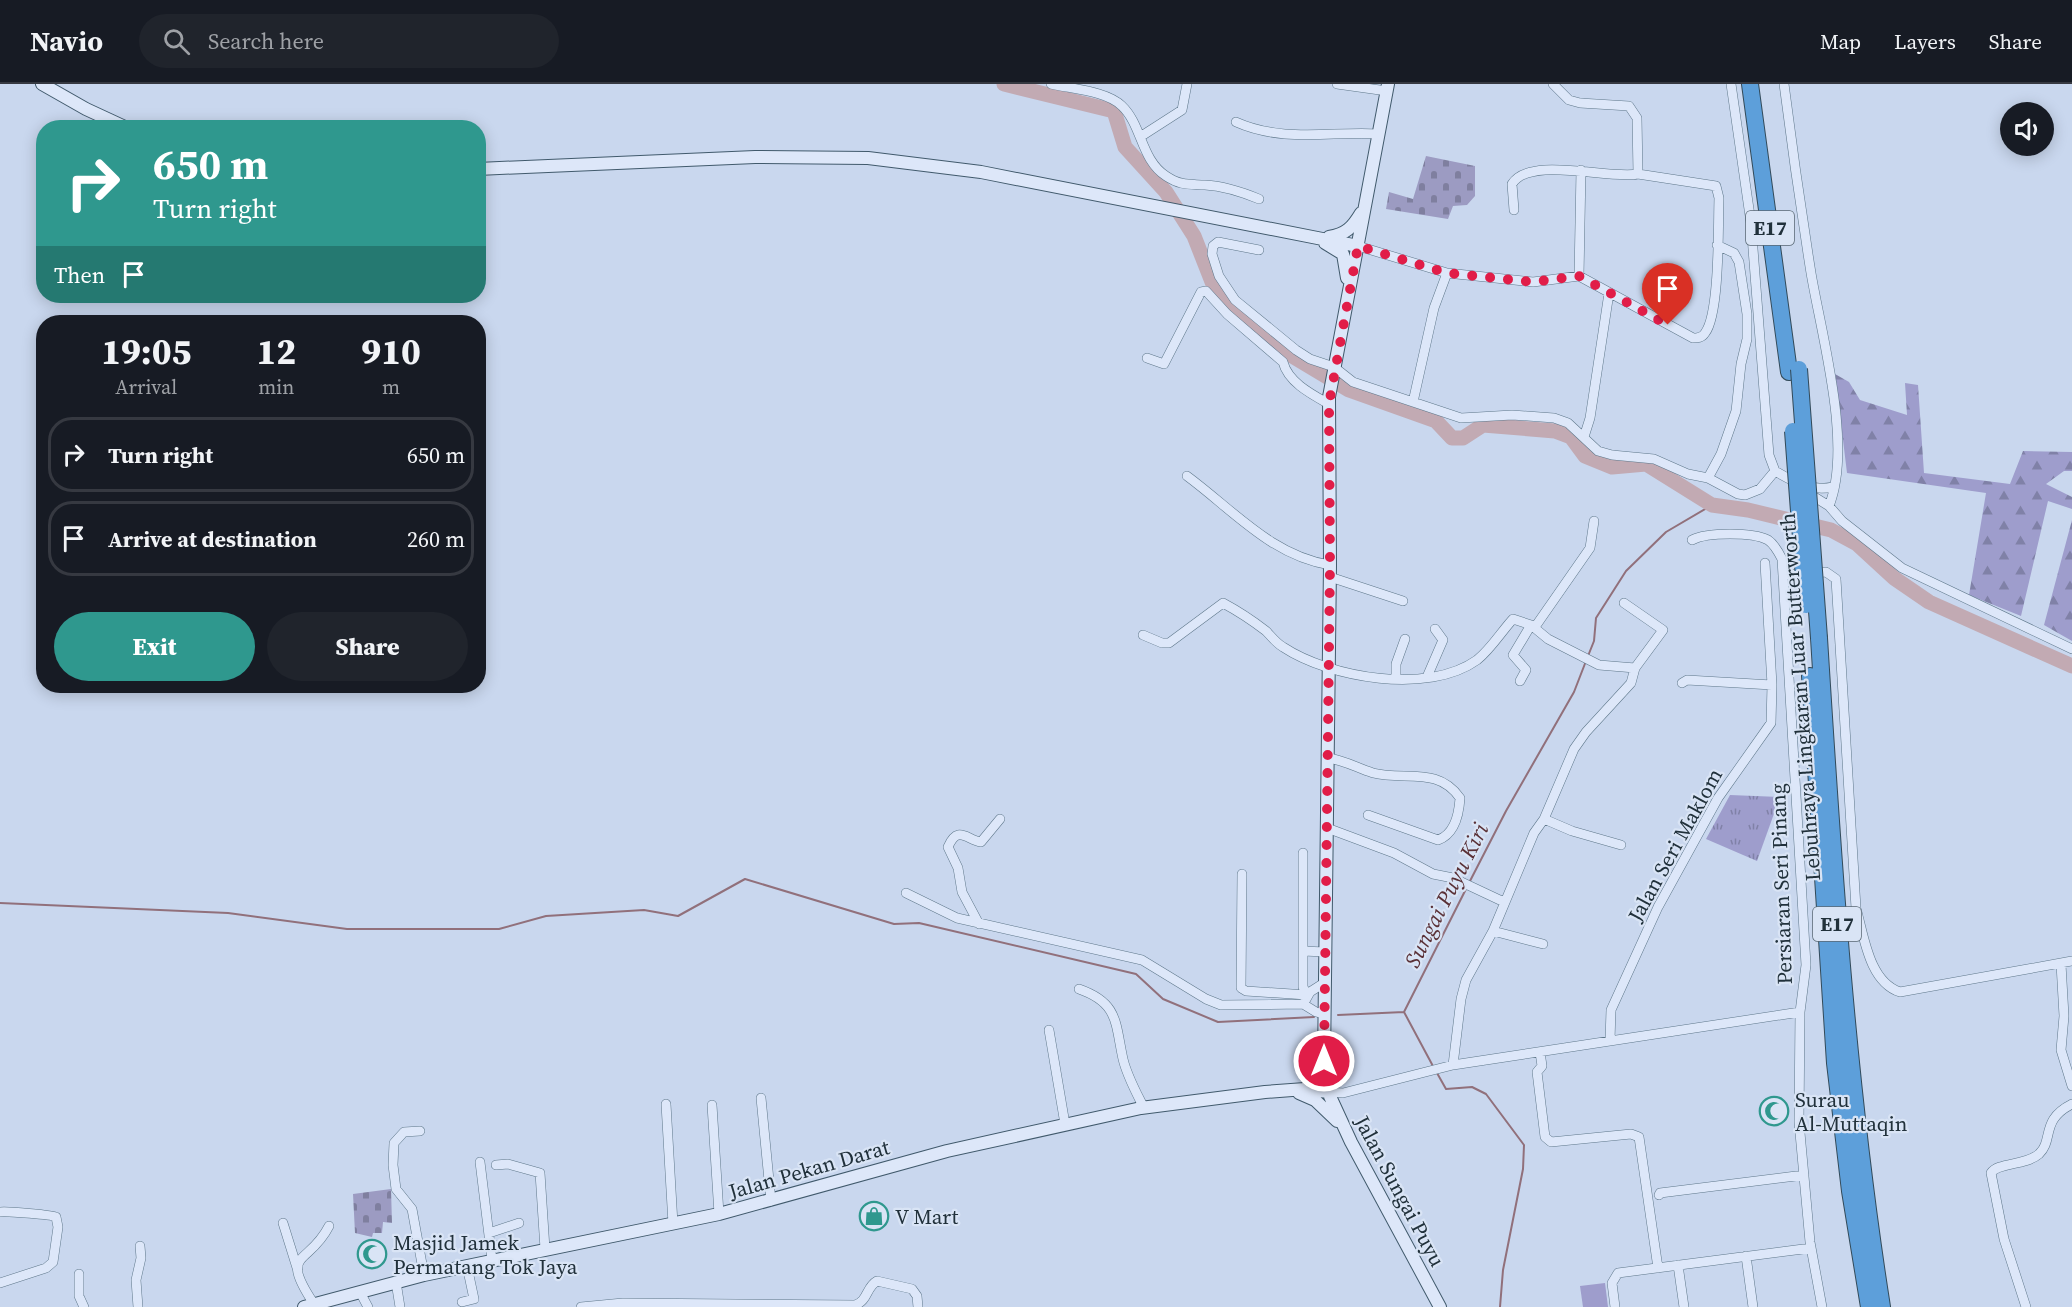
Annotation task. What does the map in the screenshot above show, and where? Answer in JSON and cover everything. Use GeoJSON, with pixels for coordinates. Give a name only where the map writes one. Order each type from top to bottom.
{"type":"FeatureCollection","features":[{"type":"Feature","properties":{"kind":"highway","name":"Lebuhraya Lingkaran Luar Butterworth"},"geometry":{"type":"LineString","coordinates":[[1750,84],[1794,371]]}},
{"type":"Feature","properties":{"kind":"highway","name":"Lebuhraya Lingkaran Luar Butterworth"},"geometry":{"type":"LineString","coordinates":[[1762,84],[1794,371],[1814,639],[1835,1063],[1868,1256],[1882,1307]]}},
{"type":"Feature","properties":{"kind":"highway","name":"Lebuhraya Lingkaran Luar Butterworth"},"geometry":{"type":"LineString","coordinates":[[1868,1256],[1869,1307]]}},
{"type":"Feature","properties":{"kind":"highway"},"geometry":{"type":"LineString","coordinates":[[1861,1307],[1868,1256]]}},
{"type":"Feature","properties":{"kind":"highway"},"geometry":{"type":"LineString","coordinates":[[1868,1256],[1890,1307]]}},
{"type":"Feature","properties":{"kind":"main road"},"geometry":{"type":"LineString","coordinates":[[42,84],[86,110],[109,120]]}},
{"type":"Feature","properties":{"kind":"main road"},"geometry":{"type":"LineString","coordinates":[[1348,298],[1388,88]]}},
{"type":"Feature","properties":{"kind":"main road"},"geometry":{"type":"LineString","coordinates":[[486,169],[755,158],[868,158],[981,172],[1358,246]]}},
{"type":"Feature","properties":{"kind":"main road"},"geometry":{"type":"LineString","coordinates":[[1319,239],[1344,234],[1354,225],[1366,202]]}},
{"type":"Feature","properties":{"kind":"main road"},"geometry":{"type":"LineString","coordinates":[[1319,239],[1343,254],[1348,298]]}},
{"type":"Feature","properties":{"kind":"main road","name":"Jalan Sungai Puyu"},"geometry":{"type":"LineString","coordinates":[[1348,298],[1329,400],[1330,571],[1324,1061],[1328,1092],[1351,1142],[1440,1307]]}},
{"type":"Feature","properties":{"kind":"main road"},"geometry":{"type":"LineString","coordinates":[[1324,1061],[1320,1072],[1299,1090],[1334,1116],[1351,1142]]}},
{"type":"Feature","properties":{"kind":"main road","name":"Jalan Pekan Darat"},"geometry":{"type":"LineString","coordinates":[[309,1306],[424,1275],[719,1214],[948,1151],[1065,1124],[1144,1108],[1299,1090],[1328,1092]]}},
{"type":"Feature","properties":{"kind":"street"},"geometry":{"type":"LineString","coordinates":[[1051,84],[1104,96],[1120,104],[1157,168],[1165,176],[1187,186],[1205,185],[1236,190],[1259,199]]}},
{"type":"Feature","properties":{"kind":"street"},"geometry":{"type":"LineString","coordinates":[[1140,137],[1182,110],[1187,84]]}},
{"type":"Feature","properties":{"kind":"street"},"geometry":{"type":"LineString","coordinates":[[1336,84],[1388,88]]}},
{"type":"Feature","properties":{"kind":"street"},"geometry":{"type":"LineString","coordinates":[[1553,84],[1569,100],[1629,106],[1634,110],[1637,118],[1638,174]]}},
{"type":"Feature","properties":{"kind":"street"},"geometry":{"type":"LineString","coordinates":[[1731,84],[1751,223],[1766,427],[1769,455],[1775,471],[1803,487],[1811,497],[1829,506],[1842,522],[1902,568],[2072,649]]}},
{"type":"Feature","properties":{"kind":"street"},"geometry":{"type":"LineString","coordinates":[[1784,84],[1803,221],[1831,385],[1838,462],[1829,506]]}},
{"type":"Feature","properties":{"kind":"street"},"geometry":{"type":"LineString","coordinates":[[1236,122],[1254,130],[1311,137],[1345,132],[1379,134]]}},
{"type":"Feature","properties":{"kind":"street"},"geometry":{"type":"LineString","coordinates":[[1358,246],[1447,273],[1533,282],[1579,276],[1683,333],[1699,338],[1706,333],[1711,316],[1717,245],[1719,198],[1716,186],[1638,174],[1623,176],[1556,168],[1515,179],[1512,183],[1514,210]]}},
{"type":"Feature","properties":{"kind":"street"},"geometry":{"type":"LineString","coordinates":[[1579,276],[1581,170]]}},
{"type":"Feature","properties":{"kind":"street"},"geometry":{"type":"LineString","coordinates":[[1258,250],[1218,242],[1213,246],[1212,254],[1226,289],[1235,300],[1296,350],[1353,382],[1461,418],[1512,414],[1554,418],[1568,423],[1598,451],[1612,455],[1648,457],[1688,474],[1708,478],[1727,489],[1745,495],[1760,489],[1775,471]]}},
{"type":"Feature","properties":{"kind":"street"},"geometry":{"type":"LineString","coordinates":[[1708,478],[1720,454],[1736,411],[1746,339],[1746,314],[1739,262],[1734,253],[1717,245]]}},
{"type":"Feature","properties":{"kind":"street"},"geometry":{"type":"LineString","coordinates":[[1413,402],[1434,308],[1447,273]]}},
{"type":"Feature","properties":{"kind":"street"},"geometry":{"type":"LineString","coordinates":[[1147,358],[1164,364],[1201,292],[1206,291],[1227,314],[1283,362],[1286,372],[1309,393],[1329,400]]}},
{"type":"Feature","properties":{"kind":"street"},"geometry":{"type":"LineString","coordinates":[[1584,437],[1590,418],[1609,293]]}},
{"type":"Feature","properties":{"kind":"street"},"geometry":{"type":"LineString","coordinates":[[1187,476],[1266,539],[1297,557],[1403,602]]}},
{"type":"Feature","properties":{"kind":"street"},"geometry":{"type":"LineString","coordinates":[[1803,487],[1822,489],[1833,487]]}},
{"type":"Feature","properties":{"kind":"street"},"geometry":{"type":"LineString","coordinates":[[1520,681],[1526,670],[1513,655],[1590,548],[1594,522]]}},
{"type":"Feature","properties":{"kind":"street","name":"Persiaran Seri Pinang"},"geometry":{"type":"LineString","coordinates":[[1692,540],[1707,534],[1760,537],[1770,541],[1779,554],[1783,576],[1806,965],[1800,1012],[1798,1122],[1811,1248],[1822,1307]]}},
{"type":"Feature","properties":{"kind":"street","name":"Jalan Seri Maklom"},"geometry":{"type":"LineString","coordinates":[[1610,1040],[1611,1010],[1658,907],[1718,798],[1771,723],[1773,685],[1765,563]]}},
{"type":"Feature","properties":{"kind":"street"},"geometry":{"type":"LineString","coordinates":[[1783,576],[1826,572],[1836,579],[1856,908],[1868,951],[1880,980],[1888,988],[1900,992],[2072,961]]}},
{"type":"Feature","properties":{"kind":"street"},"geometry":{"type":"LineString","coordinates":[[1143,635],[1162,643],[1169,643],[1223,603],[1264,630],[1281,646],[1354,675],[1396,680],[1446,675],[1476,661],[1513,619],[1533,626],[1548,639],[1599,664],[1635,668]]}},
{"type":"Feature","properties":{"kind":"street"},"geometry":{"type":"LineString","coordinates":[[1451,1065],[1466,980],[1492,931],[1534,833],[1544,819],[1574,749],[1631,682],[1635,668],[1662,630],[1624,603]]}},
{"type":"Feature","properties":{"kind":"street"},"geometry":{"type":"LineString","coordinates":[[1427,677],[1443,640],[1435,629]]}},
{"type":"Feature","properties":{"kind":"street"},"geometry":{"type":"LineString","coordinates":[[1396,680],[1396,664],[1405,639]]}},
{"type":"Feature","properties":{"kind":"street"},"geometry":{"type":"LineString","coordinates":[[1682,683],[1687,680],[1773,685]]}},
{"type":"Feature","properties":{"kind":"street"},"geometry":{"type":"LineString","coordinates":[[1328,758],[1343,760],[1372,772],[1416,774],[1438,779],[1460,798],[1458,815],[1452,828],[1445,837],[1438,840],[1368,815]]}},
{"type":"Feature","properties":{"kind":"street"},"geometry":{"type":"LineString","coordinates":[[979,924],[962,892],[958,868],[948,847],[951,840],[958,835],[966,834],[981,842],[1000,819]]}},
{"type":"Feature","properties":{"kind":"street"},"geometry":{"type":"LineString","coordinates":[[1544,819],[1572,831],[1621,845]]}},
{"type":"Feature","properties":{"kind":"street"},"geometry":{"type":"LineString","coordinates":[[1327,828],[1394,853],[1432,874],[1460,881],[1504,902]]}},
{"type":"Feature","properties":{"kind":"street"},"geometry":{"type":"LineString","coordinates":[[1303,854],[1302,987],[1305,1000],[1316,1012],[1324,1014]]}},
{"type":"Feature","properties":{"kind":"street"},"geometry":{"type":"LineString","coordinates":[[1242,874],[1240,988],[1246,992],[1305,1000]]}},
{"type":"Feature","properties":{"kind":"street"},"geometry":{"type":"LineString","coordinates":[[906,893],[957,918],[1142,960],[1206,999],[1221,1005],[1305,1000],[1324,983]]}},
{"type":"Feature","properties":{"kind":"street"},"geometry":{"type":"LineString","coordinates":[[1492,931],[1543,944]]}},
{"type":"Feature","properties":{"kind":"street"},"geometry":{"type":"LineString","coordinates":[[1303,951],[1325,952]]}},
{"type":"Feature","properties":{"kind":"street"},"geometry":{"type":"LineString","coordinates":[[2061,964],[2064,996],[2061,1050],[2072,1086]]}},
{"type":"Feature","properties":{"kind":"street"},"geometry":{"type":"LineString","coordinates":[[1079,989],[1105,1001],[1115,1019],[1127,1072],[1144,1108]]}},
{"type":"Feature","properties":{"kind":"street"},"geometry":{"type":"LineString","coordinates":[[1328,1092],[1343,1093],[1451,1065],[1800,1012]]}},
{"type":"Feature","properties":{"kind":"street"},"geometry":{"type":"LineString","coordinates":[[1049,1030],[1065,1124]]}},
{"type":"Feature","properties":{"kind":"street"},"geometry":{"type":"LineString","coordinates":[[1540,1052],[1542,1066],[1537,1072],[1545,1137],[1551,1142],[1631,1134],[1639,1137],[1658,1268]]}},
{"type":"Feature","properties":{"kind":"street"},"geometry":{"type":"LineString","coordinates":[[761,1098],[771,1200]]}},
{"type":"Feature","properties":{"kind":"street"},"geometry":{"type":"LineString","coordinates":[[666,1104],[673,1224]]}},
{"type":"Feature","properties":{"kind":"street"},"geometry":{"type":"LineString","coordinates":[[2026,1307],[2004,1239],[1991,1173],[1999,1166],[2022,1164],[2039,1154],[2044,1147],[2053,1118],[2072,1104]]}},
{"type":"Feature","properties":{"kind":"street"},"geometry":{"type":"LineString","coordinates":[[712,1105],[719,1214]]}},
{"type":"Feature","properties":{"kind":"street"},"geometry":{"type":"LineString","coordinates":[[420,1131],[404,1132],[394,1143],[392,1154],[396,1189],[412,1209],[424,1275]]}},
{"type":"Feature","properties":{"kind":"street"},"geometry":{"type":"LineString","coordinates":[[480,1162],[492,1260]]}},
{"type":"Feature","properties":{"kind":"street"},"geometry":{"type":"LineString","coordinates":[[496,1165],[508,1164],[540,1173],[545,1249]]}},
{"type":"Feature","properties":{"kind":"street"},"geometry":{"type":"LineString","coordinates":[[1659,1195],[1660,1193],[1804,1175]]}},
{"type":"Feature","properties":{"kind":"street"},"geometry":{"type":"LineString","coordinates":[[0,1212],[30,1215],[51,1213],[56,1217],[58,1227],[53,1262],[46,1268],[0,1283]]}},
{"type":"Feature","properties":{"kind":"street"},"geometry":{"type":"LineString","coordinates":[[489,1233],[519,1222]]}},
{"type":"Feature","properties":{"kind":"street"},"geometry":{"type":"LineString","coordinates":[[283,1223],[309,1306]]}},
{"type":"Feature","properties":{"kind":"street"},"geometry":{"type":"LineString","coordinates":[[297,1271],[301,1256],[323,1238],[329,1226]]}},
{"type":"Feature","properties":{"kind":"street"},"geometry":{"type":"LineString","coordinates":[[490,1246],[509,1245],[513,1256]]}},
{"type":"Feature","properties":{"kind":"street"},"geometry":{"type":"LineString","coordinates":[[138,1307],[136,1280],[141,1258],[140,1246]]}},
{"type":"Feature","properties":{"kind":"street"},"geometry":{"type":"LineString","coordinates":[[1615,1307],[1612,1283],[1618,1273],[1811,1248]]}},
{"type":"Feature","properties":{"kind":"street"},"geometry":{"type":"LineString","coordinates":[[1746,1256],[1753,1307]]}},
{"type":"Feature","properties":{"kind":"street"},"geometry":{"type":"LineString","coordinates":[[1678,1265],[1684,1307]]}},
{"type":"Feature","properties":{"kind":"street"},"geometry":{"type":"LineString","coordinates":[[462,1302],[474,1299],[467,1266]]}},
{"type":"Feature","properties":{"kind":"street"},"geometry":{"type":"LineString","coordinates":[[80,1274],[79,1296],[84,1307]]}},
{"type":"Feature","properties":{"kind":"street"},"geometry":{"type":"LineString","coordinates":[[581,1307],[623,1303],[855,1305],[863,1301],[877,1281],[912,1289],[917,1296],[918,1307]]}},
{"type":"Feature","properties":{"kind":"street"},"geometry":{"type":"LineString","coordinates":[[396,1282],[400,1307]]}},
{"type":"Feature","properties":{"kind":"street"},"geometry":{"type":"LineString","coordinates":[[360,1292],[368,1307]]}},
{"type":"Feature","properties":{"kind":"green space"},"geometry":{"type":"Polygon","coordinates":[[[1426,156],[1475,166],[1475,196],[1467,205],[1453,206],[1448,219],[1386,209],[1389,192],[1413,199],[1426,156]]]}},
{"type":"Feature","properties":{"kind":"green space"},"geometry":{"type":"Polygon","coordinates":[[[1835,374],[1849,382],[1860,400],[1907,415],[1905,383],[1918,385],[1924,473],[2010,484],[2023,451],[2072,452],[2072,471],[2064,471],[2046,484],[2072,497],[2072,509],[2048,501],[2021,616],[1969,595],[1986,493],[1847,473],[1835,374]]]}},
{"type":"Feature","properties":{"kind":"green space"},"geometry":{"type":"Polygon","coordinates":[[[2072,520],[2072,641],[2044,625],[2072,520]]]}},
{"type":"Feature","properties":{"kind":"green space"},"geometry":{"type":"Polygon","coordinates":[[[1730,795],[1780,797],[1757,861],[1706,839],[1730,795]]]}},
{"type":"Feature","properties":{"kind":"green space"},"geometry":{"type":"Polygon","coordinates":[[[391,1189],[392,1223],[383,1222],[382,1233],[373,1233],[372,1237],[355,1233],[353,1194],[391,1189]]]}},
{"type":"Feature","properties":{"kind":"green space"},"geometry":{"type":"Polygon","coordinates":[[[1605,1283],[1608,1307],[1583,1307],[1580,1286],[1605,1283]]]}},
{"type":"Feature","properties":{"kind":"waterway"},"geometry":{"type":"LineString","coordinates":[[1004,84],[1114,111],[1125,147],[1166,192],[1194,236],[1218,297],[1274,345],[1349,390],[1436,421],[1452,438],[1463,438],[1483,425],[1555,431],[1571,437],[1585,456],[1612,467],[1646,464],[1712,505],[1748,510],[1831,530],[1857,544],[1894,578],[1929,602],[2072,666]]}},
{"type":"Feature","properties":{"kind":"waterway","name":"Sungai Puyu Kiri"},"geometry":{"type":"LineString","coordinates":[[1588,656],[1594,641],[1596,618],[1626,571],[1666,532],[1712,505]]}},
{"type":"Feature","properties":{"kind":"waterway","name":"Sungai Puyu Kiri"},"geometry":{"type":"LineString","coordinates":[[1470,881],[1506,811],[1574,692],[1586,661]]}},
{"type":"Feature","properties":{"kind":"waterway"},"geometry":{"type":"LineString","coordinates":[[0,903],[228,913],[347,929],[499,929],[546,916],[644,910],[678,916],[745,879],[894,924],[919,923],[1136,974],[1163,999],[1218,1022],[1314,1017]]}},
{"type":"Feature","properties":{"kind":"waterway","name":"Sungai Puyu Kiri"},"geometry":{"type":"LineString","coordinates":[[1434,1068],[1404,1012],[1467,887]]}},
{"type":"Feature","properties":{"kind":"waterway"},"geometry":{"type":"LineString","coordinates":[[1338,1015],[1404,1012]]}},
{"type":"Feature","properties":{"kind":"waterway","name":"Sungai Puyu Kiri"},"geometry":{"type":"LineString","coordinates":[[1437,1073],[1446,1089],[1472,1087],[1486,1094],[1524,1145],[1523,1169],[1503,1270],[1500,1307]]}},
{"type":"Feature","properties":{"kind":"place","name":"Surau Al-Muttaqin"},"geometry":{"type":"Point","coordinates":[1774,1111]}},
{"type":"Feature","properties":{"kind":"place","name":"V Mart"},"geometry":{"type":"Point","coordinates":[874,1216]}},
{"type":"Feature","properties":{"kind":"place","name":"Masjid Jamek Permatang Tok Jaya"},"geometry":{"type":"Point","coordinates":[372,1254]}},
{"type":"Feature","properties":{"kind":"route"},"geometry":{"type":"LineString","coordinates":[[1324,1061],[1330,565],[1329,404],[1333,371],[1358,246],[1447,273],[1533,282],[1579,276],[1668,325]]}}]}
